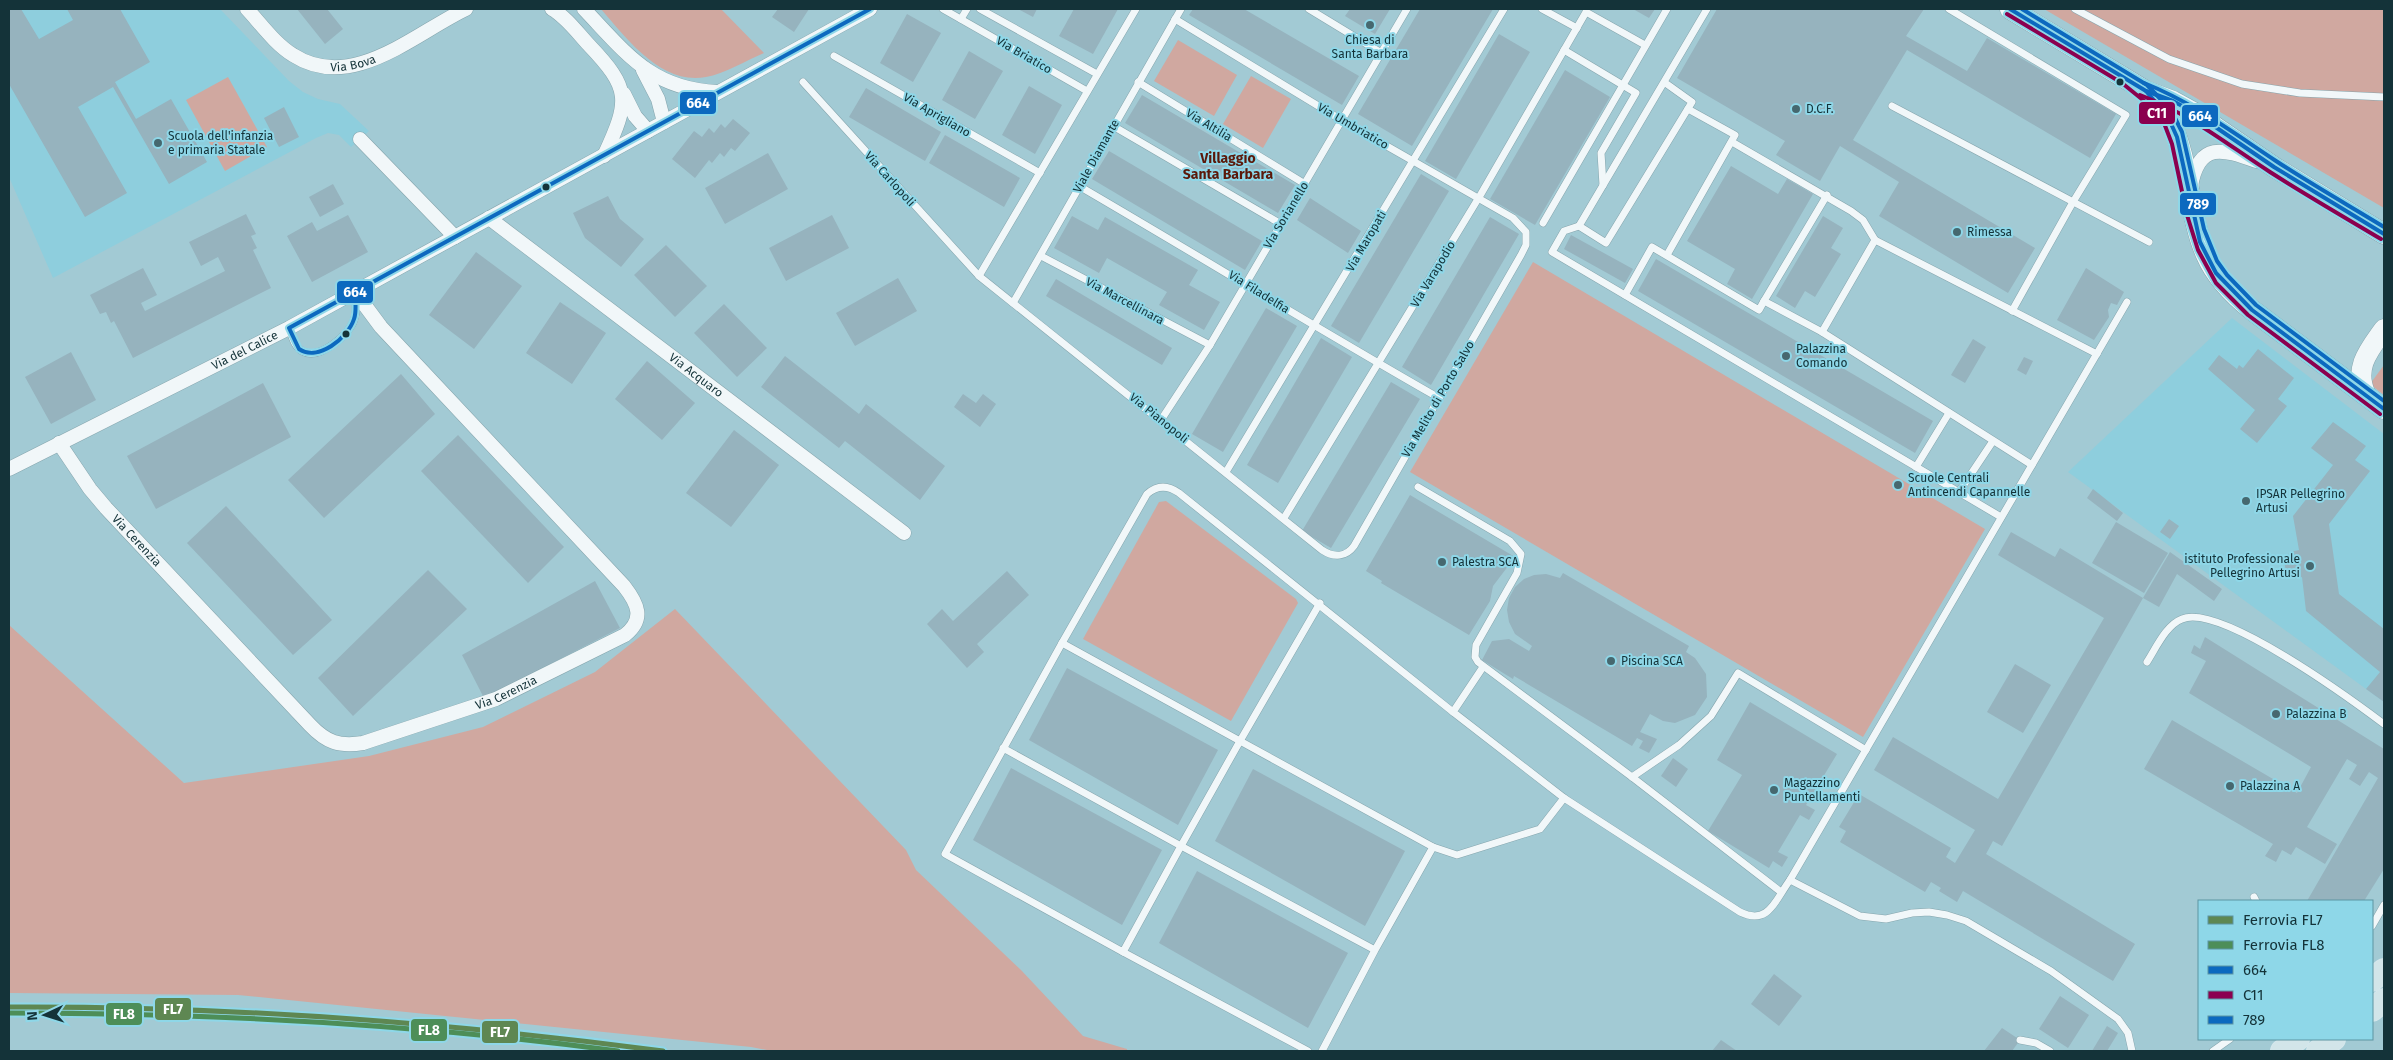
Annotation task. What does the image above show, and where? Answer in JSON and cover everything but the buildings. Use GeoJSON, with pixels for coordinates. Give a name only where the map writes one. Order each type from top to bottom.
{"type":"FeatureCollection","features":[{"type":"Feature","properties":{"kind":"main road"},"geometry":{"type":"LineString","coordinates":[[2373,979],[2384,970]]}},
{"type":"Feature","properties":{"kind":"main road"},"geometry":{"type":"LineString","coordinates":[[2373,1009],[2384,1000]]}},
{"type":"Feature","properties":{"kind":"main road"},"geometry":{"type":"LineString","coordinates":[[2282,1051],[2297,1040]]}},
{"type":"Feature","properties":{"kind":"main road"},"geometry":{"type":"LineString","coordinates":[[2318,1051],[2333,1040]]}},
{"type":"Feature","properties":{"kind":"street","name":"Via Bova"},"geometry":{"type":"LineString","coordinates":[[247,9],[292,54],[311,64],[335,67],[367,62],[416,38],[466,9]]}},
{"type":"Feature","properties":{"kind":"street"},"geometry":{"type":"LineString","coordinates":[[552,9],[616,75],[635,116],[648,131]]}},
{"type":"Feature","properties":{"kind":"street"},"geometry":{"type":"LineString","coordinates":[[584,9],[640,66],[674,86],[717,92]]}},
{"type":"Feature","properties":{"kind":"street","name":"Via del Calice"},"geometry":{"type":"LineString","coordinates":[[9,469],[289,328],[870,9]]}},
{"type":"Feature","properties":{"kind":"street"},"geometry":{"type":"LineString","coordinates":[[2010,9],[2146,91],[2189,109],[2274,167],[2384,234]]}},
{"type":"Feature","properties":{"kind":"street"},"geometry":{"type":"LineString","coordinates":[[640,66],[658,99],[664,122]]}},
{"type":"Feature","properties":{"kind":"street"},"geometry":{"type":"LineString","coordinates":[[604,156],[618,124],[622,91]]}},
{"type":"Feature","properties":{"kind":"street"},"geometry":{"type":"LineString","coordinates":[[2146,91],[2165,113],[2173,128],[2201,244],[2212,267],[2226,287],[2252,310],[2384,409]]}},
{"type":"Feature","properties":{"kind":"street"},"geometry":{"type":"LineString","coordinates":[[360,139],[455,237]]}},
{"type":"Feature","properties":{"kind":"street"},"geometry":{"type":"LineString","coordinates":[[2189,193],[2196,167],[2205,155],[2211,152],[2230,152],[2274,167]]}},
{"type":"Feature","properties":{"kind":"street","name":"Via Acquaro"},"geometry":{"type":"LineString","coordinates":[[489,218],[904,533]]}},
{"type":"Feature","properties":{"kind":"street","name":"Via Cerenzia"},"geometry":{"type":"LineString","coordinates":[[59,443],[90,489],[113,516],[310,725],[331,742],[346,745],[363,743],[469,710],[530,684],[619,639],[630,631],[637,622],[638,613],[633,598],[624,586],[381,327],[355,292]]}},
{"type":"Feature","properties":{"kind":"street"},"geometry":{"type":"LineString","coordinates":[[2366,395],[2360,376],[2362,363],[2384,329]]}},
{"type":"Feature","properties":{"kind":"lane","name":"Via Briatico"},"geometry":{"type":"LineString","coordinates":[[943,9],[1087,91]]}},
{"type":"Feature","properties":{"kind":"lane"},"geometry":{"type":"LineString","coordinates":[[962,19],[967,9]]}},
{"type":"Feature","properties":{"kind":"lane","name":"Via Briatico"},"geometry":{"type":"LineString","coordinates":[[980,9],[1097,74]]}},
{"type":"Feature","properties":{"kind":"lane"},"geometry":{"type":"LineString","coordinates":[[979,276],[1136,9]]}},
{"type":"Feature","properties":{"kind":"lane","name":"Viale Diamante"},"geometry":{"type":"LineString","coordinates":[[1013,303],[1181,9]]}},
{"type":"Feature","properties":{"kind":"lane"},"geometry":{"type":"LineString","coordinates":[[1309,9],[1383,54]]}},
{"type":"Feature","properties":{"kind":"lane","name":"Via Sorianello"},"geometry":{"type":"LineString","coordinates":[[1161,420],[1210,345],[1383,54],[1407,9]]}},
{"type":"Feature","properties":{"kind":"lane","name":"Via Maropati"},"geometry":{"type":"LineString","coordinates":[[1226,472],[1315,327],[1504,9]]}},
{"type":"Feature","properties":{"kind":"lane"},"geometry":{"type":"LineString","coordinates":[[1542,9],[1577,28]]}},
{"type":"Feature","properties":{"kind":"lane"},"geometry":{"type":"LineString","coordinates":[[1543,223],[1667,9]]}},
{"type":"Feature","properties":{"kind":"lane"},"geometry":{"type":"LineString","coordinates":[[1707,9],[1579,226],[1564,231],[1552,252],[2001,517]]}},
{"type":"Feature","properties":{"kind":"lane"},"geometry":{"type":"LineString","coordinates":[[1949,9],[2126,115],[2073,202],[2012,311]]}},
{"type":"Feature","properties":{"kind":"lane"},"geometry":{"type":"LineString","coordinates":[[2075,9],[2169,58],[2242,84],[2300,93],[2384,97]]}},
{"type":"Feature","properties":{"kind":"lane"},"geometry":{"type":"LineString","coordinates":[[1584,10],[1645,46]]}},
{"type":"Feature","properties":{"kind":"lane","name":"Via Varapodio"},"geometry":{"type":"LineString","coordinates":[[1284,518],[1478,198],[1577,28],[1584,10]]}},
{"type":"Feature","properties":{"kind":"lane","name":"Via Umbriatico"},"geometry":{"type":"LineString","coordinates":[[1175,19],[1343,121],[1519,223],[1527,236]]}},
{"type":"Feature","properties":{"kind":"lane"},"geometry":{"type":"LineString","coordinates":[[1564,50],[1636,93],[1601,153],[1603,186]]}},
{"type":"Feature","properties":{"kind":"lane","name":"Via Aprigliano"},"geometry":{"type":"LineString","coordinates":[[834,56],[1040,173]]}},
{"type":"Feature","properties":{"kind":"lane","name":"Via Carlopoli"},"geometry":{"type":"LineString","coordinates":[[803,82],[979,276]]}},
{"type":"Feature","properties":{"kind":"lane","name":"Via Altilia"},"geometry":{"type":"LineString","coordinates":[[1138,82],[1305,184]]}},
{"type":"Feature","properties":{"kind":"lane"},"geometry":{"type":"LineString","coordinates":[[1579,226],[1606,243],[1688,109],[1692,102],[1664,82]]}},
{"type":"Feature","properties":{"kind":"lane"},"geometry":{"type":"LineString","coordinates":[[1892,106],[2149,242]]}},
{"type":"Feature","properties":{"kind":"lane"},"geometry":{"type":"LineString","coordinates":[[1667,255],[1735,135],[1688,109]]}},
{"type":"Feature","properties":{"kind":"lane"},"geometry":{"type":"LineString","coordinates":[[1113,126],[1281,224]]}},
{"type":"Feature","properties":{"kind":"lane"},"geometry":{"type":"LineString","coordinates":[[1732,142],[1827,195],[1863,220],[1875,240],[2097,354]]}},
{"type":"Feature","properties":{"kind":"lane","name":"Via Filadelfia"},"geometry":{"type":"LineString","coordinates":[[1080,186],[1246,283],[1315,327],[1439,398]]}},
{"type":"Feature","properties":{"kind":"lane"},"geometry":{"type":"LineString","coordinates":[[1625,296],[1652,247],[1759,310],[1827,195]]}},
{"type":"Feature","properties":{"kind":"lane","name":"Via Melito di Porto Salvo"},"geometry":{"type":"LineString","coordinates":[[1340,556],[1349,552],[1354,546],[1521,255],[1527,236]]}},
{"type":"Feature","properties":{"kind":"lane"},"geometry":{"type":"LineString","coordinates":[[1822,332],[1875,240]]}},
{"type":"Feature","properties":{"kind":"lane","name":"Via Marcellinara"},"geometry":{"type":"LineString","coordinates":[[1040,256],[1210,345]]}},
{"type":"Feature","properties":{"kind":"lane","name":"Via Pianopoli"},"geometry":{"type":"LineString","coordinates":[[979,276],[1322,550],[1331,555],[1340,556]]}},
{"type":"Feature","properties":{"kind":"lane"},"geometry":{"type":"LineString","coordinates":[[289,328],[294,342],[301,350],[311,354],[321,351],[339,340],[351,327],[356,312],[355,292]]}},
{"type":"Feature","properties":{"kind":"lane"},"geometry":{"type":"LineString","coordinates":[[1764,301],[1822,332],[2032,465]]}},
{"type":"Feature","properties":{"kind":"lane"},"geometry":{"type":"LineString","coordinates":[[1308,1051],[945,854],[1147,494],[1160,486],[1170,487],[1179,493],[1320,603],[1453,712],[1564,798],[1747,915],[1758,918],[1771,909],[1790,880],[2127,302]]}},
{"type":"Feature","properties":{"kind":"lane"},"geometry":{"type":"LineString","coordinates":[[1916,467],[1949,412]]}},
{"type":"Feature","properties":{"kind":"lane"},"geometry":{"type":"LineString","coordinates":[[1959,492],[1993,441]]}},
{"type":"Feature","properties":{"kind":"lane"},"geometry":{"type":"LineString","coordinates":[[1418,487],[1510,541],[1521,554],[1517,573],[1476,645],[1475,656],[1483,667],[1632,777],[1781,892]]}},
{"type":"Feature","properties":{"kind":"lane"},"geometry":{"type":"LineString","coordinates":[[1123,952],[1240,741],[1320,603]]}},
{"type":"Feature","properties":{"kind":"lane"},"geometry":{"type":"LineString","coordinates":[[2147,662],[2164,636],[2183,618],[2192,617],[2209,620],[2248,636],[2297,664],[2384,724]]}},
{"type":"Feature","properties":{"kind":"lane"},"geometry":{"type":"LineString","coordinates":[[1062,643],[1433,847],[1457,855],[1540,829],[1564,798]]}},
{"type":"Feature","properties":{"kind":"lane"},"geometry":{"type":"LineString","coordinates":[[1453,712],[1483,667]]}},
{"type":"Feature","properties":{"kind":"lane"},"geometry":{"type":"LineString","coordinates":[[1632,777],[1679,745],[1711,716],[1738,672],[1866,750]]}},
{"type":"Feature","properties":{"kind":"lane"},"geometry":{"type":"LineString","coordinates":[[1003,748],[1375,950]]}},
{"type":"Feature","properties":{"kind":"lane"},"geometry":{"type":"LineString","coordinates":[[1322,1051],[1375,950],[1433,847]]}},
{"type":"Feature","properties":{"kind":"lane"},"geometry":{"type":"LineString","coordinates":[[1790,880],[1860,916],[1886,919],[1912,913],[1929,912],[1948,914],[1966,921],[2051,971],[2118,1019],[2128,1033],[2132,1051]]}},
{"type":"Feature","properties":{"kind":"lane"},"geometry":{"type":"LineString","coordinates":[[2373,924],[2384,905]]}},
{"type":"Feature","properties":{"kind":"lane"},"geometry":{"type":"LineString","coordinates":[[2020,1040],[2036,1043],[2050,1051]]}},
{"type":"Feature","properties":{"kind":"lane"},"geometry":{"type":"LineString","coordinates":[[2213,1051],[2229,1040]]}},
{"type":"Feature","properties":{"kind":"shaded area","name":"Scuola dell'infanzia e primaria Statale"},"geometry":{"type":"Polygon","coordinates":[[[9,9],[220,9],[289,81],[303,92],[318,99],[340,104],[369,131],[351,147],[339,135],[328,133],[316,138],[53,278],[9,177],[9,9]]]}},
{"type":"Feature","properties":{"kind":"shaded area"},"geometry":{"type":"Polygon","coordinates":[[[601,9],[721,9],[764,53],[728,70],[706,77],[690,78],[675,74],[660,67],[646,57],[601,9]]]}},
{"type":"Feature","properties":{"kind":"shaded area"},"geometry":{"type":"Polygon","coordinates":[[[2044,9],[2384,9],[2384,208],[2044,9]]]}},
{"type":"Feature","properties":{"kind":"shaded area"},"geometry":{"type":"Polygon","coordinates":[[[1178,40],[1237,75],[1214,116],[1154,81],[1178,40]]]}},
{"type":"Feature","properties":{"kind":"shaded area"},"geometry":{"type":"Polygon","coordinates":[[[1251,76],[1291,99],[1263,148],[1223,124],[1251,76]]]}},
{"type":"Feature","properties":{"kind":"shaded area"},"geometry":{"type":"Polygon","coordinates":[[[228,77],[267,147],[225,171],[186,100],[228,77]]]}},
{"type":"Feature","properties":{"kind":"shaded area"},"geometry":{"type":"Polygon","coordinates":[[[1533,262],[1985,529],[1863,737],[1410,472],[1533,262]]]}},
{"type":"Feature","properties":{"kind":"shaded area","name":"IPSAR Pellegrino Artusi"},"geometry":{"type":"Polygon","coordinates":[[[2232,318],[2384,434],[2384,702],[2068,472],[2232,318]]]}},
{"type":"Feature","properties":{"kind":"shaded area"},"geometry":{"type":"Polygon","coordinates":[[[2384,365],[2384,395],[2370,384],[2384,365]]]}},
{"type":"Feature","properties":{"kind":"shaded area"},"geometry":{"type":"Polygon","coordinates":[[[1166,501],[1296,599],[1298,603],[1231,721],[1083,639],[1159,502],[1166,501]]]}},
{"type":"Feature","properties":{"kind":"shaded area"},"geometry":{"type":"Polygon","coordinates":[[[675,609],[906,850],[916,870],[1021,970],[1083,1036],[1127,1049],[1127,1051],[772,1051],[751,1047],[238,995],[9,993],[9,625],[184,783],[369,756],[483,727],[595,672],[675,609]]]}},
{"type":"Feature","properties":{"kind":"rail line","name":"FL7"},"geometry":{"type":"LineString","coordinates":[[9,1007],[173,1009],[336,1018],[500,1032],[663,1051]]}},
{"type":"Feature","properties":{"kind":"rail line","name":"FL8"},"geometry":{"type":"LineString","coordinates":[[9,1013],[162,1015],[314,1022],[466,1034],[618,1051]]}},
{"type":"Feature","properties":{"kind":"transit line","name":"664"},"geometry":{"type":"LineString","coordinates":[[355,292],[355,316],[346,334],[323,350],[307,352],[299,349],[289,328],[870,9]]}},
{"type":"Feature","properties":{"kind":"transit line","name":"664"},"geometry":{"type":"LineString","coordinates":[[2010,9],[2146,91],[2173,101],[2195,113],[2274,167],[2384,234]]}},
{"type":"Feature","properties":{"kind":"transit line","name":"789"},"geometry":{"type":"LineString","coordinates":[[2022,9],[2147,85],[2171,110],[2182,132],[2204,229],[2217,261],[2227,275],[2256,305],[2384,401]]}},
{"type":"Feature","properties":{"kind":"transit line","name":"C11"},"geometry":{"type":"LineString","coordinates":[[2007,14],[2122,83],[2154,109],[2164,123],[2172,144],[2187,215],[2198,250],[2216,283],[2248,315],[2380,414]]}},
{"type":"Feature","properties":{"kind":"transit line","name":"789"},"geometry":{"type":"LineString","coordinates":[[2144,83],[2196,109],[2289,170],[2384,227]]}},
{"type":"Feature","properties":{"kind":"transit line","name":"664"},"geometry":{"type":"LineString","coordinates":[[2146,91],[2168,117],[2177,137],[2200,242],[2216,273],[2252,310],[2384,409]]}},
{"type":"Feature","properties":{"kind":"transit line","name":"C11"},"geometry":{"type":"LineString","coordinates":[[2140,95],[2191,120],[2284,181],[2381,239]]}},
{"type":"Feature","properties":{"kind":"place","name":"Chiesa di Santa Barbara"},"geometry":{"type":"Point","coordinates":[1370,25]}},
{"type":"Feature","properties":{"kind":"place","name":"D.C.F."},"geometry":{"type":"Point","coordinates":[1796,109]}},
{"type":"Feature","properties":{"kind":"place","name":"Scuola dell'infanzia e primaria Statale"},"geometry":{"type":"Point","coordinates":[158,143]}},
{"type":"Feature","properties":{"kind":"place","name":"Rimessa"},"geometry":{"type":"Point","coordinates":[1957,232]}},
{"type":"Feature","properties":{"kind":"place","name":"Palazzina Comando"},"geometry":{"type":"Point","coordinates":[1786,356]}},
{"type":"Feature","properties":{"kind":"place","name":"Scuole Centrali Antincendi Capannelle"},"geometry":{"type":"Point","coordinates":[1898,485]}},
{"type":"Feature","properties":{"kind":"place","name":"IPSAR Pellegrino Artusi"},"geometry":{"type":"Point","coordinates":[2246,501]}},
{"type":"Feature","properties":{"kind":"place","name":"Palestra SCA"},"geometry":{"type":"Point","coordinates":[1442,562]}},
{"type":"Feature","properties":{"kind":"place","name":"istituto Professionale Pellegrino Artusi"},"geometry":{"type":"Point","coordinates":[2310,566]}},
{"type":"Feature","properties":{"kind":"place","name":"Piscina SCA"},"geometry":{"type":"Point","coordinates":[1611,661]}},
{"type":"Feature","properties":{"kind":"place","name":"Palazzina B"},"geometry":{"type":"Point","coordinates":[2276,714]}},
{"type":"Feature","properties":{"kind":"place","name":"Palazzina A"},"geometry":{"type":"Point","coordinates":[2230,786]}},
{"type":"Feature","properties":{"kind":"place","name":"Magazzino Puntellamenti"},"geometry":{"type":"Point","coordinates":[1774,790]}},
{"type":"Feature","properties":{"kind":"district","name":"Villaggio Santa Barbara"},"geometry":{"type":"Point","coordinates":[1228,166]}}]}
